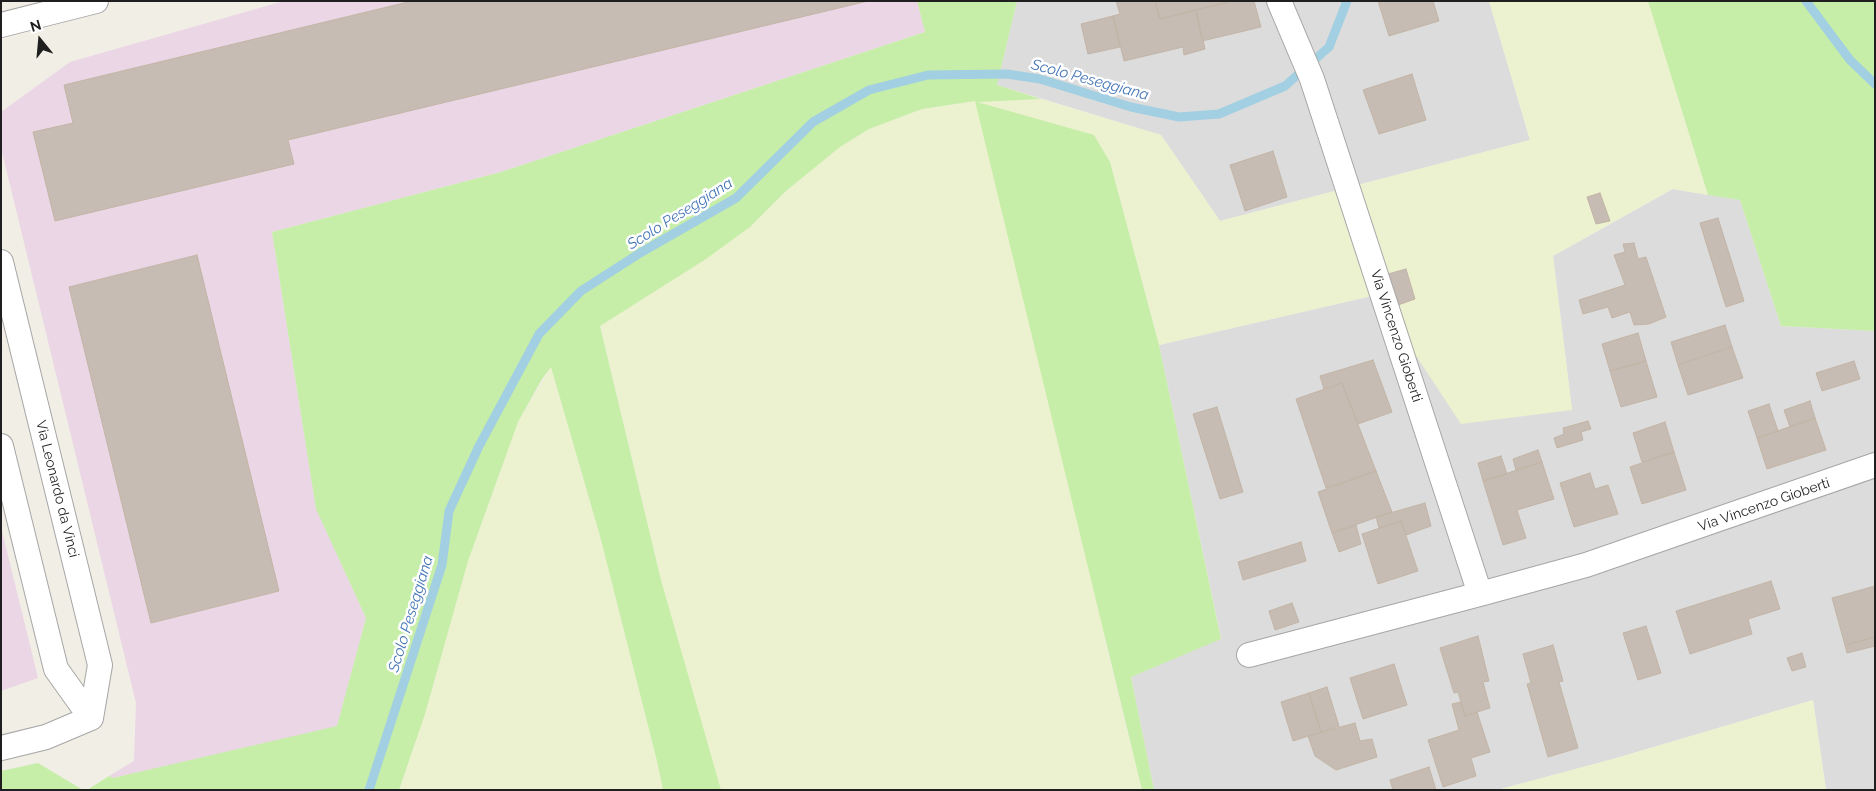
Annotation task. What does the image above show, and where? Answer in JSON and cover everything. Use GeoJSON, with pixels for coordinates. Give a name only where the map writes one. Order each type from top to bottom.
{"type":"FeatureCollection","features":[{"type":"Feature","properties":{"kind":"street"},"geometry":{"type":"LineString","coordinates":[[1,24],[96,1]]}},
{"type":"Feature","properties":{"kind":"street","name":"Via Vincenzo Gioberti"},"geometry":{"type":"LineString","coordinates":[[1279,1],[1307,69],[1480,594]]}},
{"type":"Feature","properties":{"kind":"street","name":"Via Leonardo da Vinci"},"geometry":{"type":"LineString","coordinates":[[1,262],[100,665],[91,718]]}},
{"type":"Feature","properties":{"kind":"street"},"geometry":{"type":"LineString","coordinates":[[1,446],[56,669],[91,718],[46,737],[1,748]]}},
{"type":"Feature","properties":{"kind":"street","name":"Via Vincenzo Gioberti"},"geometry":{"type":"LineString","coordinates":[[1250,655],[1586,565],[1875,465]]}},
{"type":"Feature","properties":{"kind":"shaded area"},"geometry":{"type":"Polygon","coordinates":[[[284,1],[917,1],[925,32],[501,172],[272,232],[316,508],[366,618],[337,727],[113,778],[109,776],[134,761],[136,703],[1,148],[1,112],[70,62],[284,1]]]}},
{"type":"Feature","properties":{"kind":"shaded area"},"geometry":{"type":"Polygon","coordinates":[[[1017,1],[1489,1],[1530,140],[1220,221],[1161,135],[997,85],[1017,1]]]}},
{"type":"Feature","properties":{"kind":"shaded area"},"geometry":{"type":"Polygon","coordinates":[[[1673,189],[1740,200],[1781,326],[1875,331],[1875,790],[1826,790],[1813,700],[1613,759],[1497,790],[1154,790],[1131,677],[1221,638],[1159,345],[1376,295],[1572,410],[1553,256],[1673,189]]]}},
{"type":"Feature","properties":{"kind":"shaded area"},"geometry":{"type":"Polygon","coordinates":[[[1,527],[38,678],[1,691],[1,527]]]}},
{"type":"Feature","properties":{"kind":"green space"},"geometry":{"type":"Polygon","coordinates":[[[917,1],[1017,1],[997,85],[1041,99],[977,102],[1094,135],[1110,162],[1159,345],[1221,639],[1131,677],[1154,790],[1142,790],[975,101],[922,109],[869,129],[840,147],[786,191],[750,227],[706,259],[600,326],[661,580],[721,790],[663,790],[600,536],[551,367],[542,379],[518,422],[468,561],[425,714],[399,790],[87,790],[109,776],[113,778],[337,726],[366,618],[316,509],[272,232],[501,172],[925,32],[917,1]]]}},
{"type":"Feature","properties":{"kind":"green space"},"geometry":{"type":"Polygon","coordinates":[[[1489,1],[1648,1],[1708,195],[1672,189],[1553,256],[1572,410],[1461,424],[1376,295],[1159,345],[1110,162],[1094,135],[1105,641],[1142,790],[721,790],[661,580],[600,325],[706,259],[750,227],[786,191],[840,147],[869,129],[922,109],[975,101],[1041,99],[1161,135],[1220,221],[1530,140],[1489,1]]]}},
{"type":"Feature","properties":{"kind":"green space"},"geometry":{"type":"Polygon","coordinates":[[[1648,1],[1875,1],[1875,331],[1781,326],[1740,200],[1708,195],[1648,1]]]}},
{"type":"Feature","properties":{"kind":"green space"},"geometry":{"type":"Polygon","coordinates":[[[551,367],[600,536],[663,790],[399,790],[425,714],[468,561],[518,422],[551,367]]]}},
{"type":"Feature","properties":{"kind":"green space"},"geometry":{"type":"Polygon","coordinates":[[[1813,700],[1826,790],[1497,790],[1613,759],[1813,700]]]}},
{"type":"Feature","properties":{"kind":"green space"},"geometry":{"type":"Polygon","coordinates":[[[38,763],[83,790],[1,790],[1,771],[38,763]]]}},
{"type":"Feature","properties":{"kind":"building"},"geometry":{"type":"Polygon","coordinates":[[[412,1],[868,1],[288,140],[294,164],[55,221],[33,132],[73,123],[64,85],[412,1]]]}},
{"type":"Feature","properties":{"kind":"building"},"geometry":{"type":"Polygon","coordinates":[[[1116,1],[1155,1],[1160,19],[1196,10],[1205,49],[1184,55],[1183,47],[1124,61],[1113,16],[1120,14],[1116,1]]]}},
{"type":"Feature","properties":{"kind":"building"},"geometry":{"type":"Polygon","coordinates":[[[1233,1],[1160,19],[1155,2],[1233,1]]]}},
{"type":"Feature","properties":{"kind":"building"},"geometry":{"type":"Polygon","coordinates":[[[1233,1],[1254,1],[1261,27],[1202,41],[1196,10],[1233,1]]]}},
{"type":"Feature","properties":{"kind":"building"},"geometry":{"type":"Polygon","coordinates":[[[1378,1],[1433,1],[1439,21],[1389,36],[1378,1]]]}},
{"type":"Feature","properties":{"kind":"building"},"geometry":{"type":"Polygon","coordinates":[[[1113,16],[1120,47],[1088,54],[1081,24],[1113,16]]]}},
{"type":"Feature","properties":{"kind":"building"},"geometry":{"type":"Polygon","coordinates":[[[1412,74],[1426,120],[1379,134],[1363,90],[1412,74]]]}},
{"type":"Feature","properties":{"kind":"building"},"geometry":{"type":"Polygon","coordinates":[[[1273,151],[1287,197],[1245,211],[1230,165],[1273,151]]]}},
{"type":"Feature","properties":{"kind":"building"},"geometry":{"type":"Polygon","coordinates":[[[1600,193],[1610,221],[1596,224],[1587,197],[1600,193]]]}},
{"type":"Feature","properties":{"kind":"building"},"geometry":{"type":"Polygon","coordinates":[[[1718,218],[1744,301],[1726,307],[1700,223],[1718,218]]]}},
{"type":"Feature","properties":{"kind":"building"},"geometry":{"type":"Polygon","coordinates":[[[1634,243],[1638,259],[1646,257],[1666,317],[1649,324],[1634,325],[1630,312],[1612,318],[1608,307],[1583,314],[1579,300],[1625,285],[1614,255],[1625,252],[1623,244],[1634,243]]]}},
{"type":"Feature","properties":{"kind":"building"},"geometry":{"type":"Polygon","coordinates":[[[197,255],[279,591],[151,623],[69,287],[197,255]]]}},
{"type":"Feature","properties":{"kind":"building"},"geometry":{"type":"Polygon","coordinates":[[[1406,269],[1415,299],[1398,305],[1388,274],[1406,269]]]}},
{"type":"Feature","properties":{"kind":"building"},"geometry":{"type":"Polygon","coordinates":[[[1725,325],[1732,347],[1678,365],[1671,342],[1725,325]]]}},
{"type":"Feature","properties":{"kind":"building"},"geometry":{"type":"Polygon","coordinates":[[[1638,333],[1646,361],[1610,371],[1602,344],[1638,333]]]}},
{"type":"Feature","properties":{"kind":"building"},"geometry":{"type":"Polygon","coordinates":[[[1732,347],[1743,378],[1688,395],[1678,365],[1732,347]]]}},
{"type":"Feature","properties":{"kind":"building"},"geometry":{"type":"Polygon","coordinates":[[[1373,360],[1392,412],[1358,424],[1342,383],[1324,389],[1320,376],[1373,360]]]}},
{"type":"Feature","properties":{"kind":"building"},"geometry":{"type":"Polygon","coordinates":[[[1646,361],[1657,397],[1621,407],[1610,371],[1646,361]]]}},
{"type":"Feature","properties":{"kind":"building"},"geometry":{"type":"Polygon","coordinates":[[[1854,361],[1860,379],[1822,391],[1816,373],[1854,361]]]}},
{"type":"Feature","properties":{"kind":"building"},"geometry":{"type":"Polygon","coordinates":[[[1342,383],[1376,471],[1326,488],[1296,399],[1342,383]]]}},
{"type":"Feature","properties":{"kind":"building"},"geometry":{"type":"Polygon","coordinates":[[[1810,401],[1815,418],[1790,427],[1784,410],[1810,401]]]}},
{"type":"Feature","properties":{"kind":"building"},"geometry":{"type":"Polygon","coordinates":[[[1769,404],[1778,431],[1757,438],[1748,411],[1769,404]]]}},
{"type":"Feature","properties":{"kind":"building"},"geometry":{"type":"Polygon","coordinates":[[[1217,407],[1243,492],[1220,499],[1193,414],[1217,407]]]}},
{"type":"Feature","properties":{"kind":"building"},"geometry":{"type":"Polygon","coordinates":[[[1815,418],[1826,450],[1767,469],[1757,438],[1815,418]]]}},
{"type":"Feature","properties":{"kind":"building"},"geometry":{"type":"Polygon","coordinates":[[[1588,421],[1591,429],[1581,432],[1583,440],[1557,448],[1554,438],[1564,434],[1563,428],[1588,421]]]}},
{"type":"Feature","properties":{"kind":"building"},"geometry":{"type":"Polygon","coordinates":[[[1665,422],[1674,452],[1642,462],[1633,433],[1665,422]]]}},
{"type":"Feature","properties":{"kind":"building"},"geometry":{"type":"Polygon","coordinates":[[[1538,450],[1542,462],[1516,470],[1513,459],[1538,450]]]}},
{"type":"Feature","properties":{"kind":"building"},"geometry":{"type":"Polygon","coordinates":[[[1674,452],[1686,490],[1642,504],[1630,467],[1674,452]]]}},
{"type":"Feature","properties":{"kind":"building"},"geometry":{"type":"Polygon","coordinates":[[[1501,456],[1507,474],[1483,481],[1478,463],[1501,456]]]}},
{"type":"Feature","properties":{"kind":"building"},"geometry":{"type":"Polygon","coordinates":[[[1542,462],[1554,499],[1517,510],[1526,538],[1503,545],[1483,481],[1542,462]]]}},
{"type":"Feature","properties":{"kind":"building"},"geometry":{"type":"Polygon","coordinates":[[[1376,471],[1392,512],[1332,533],[1318,492],[1376,471]]]}},
{"type":"Feature","properties":{"kind":"building"},"geometry":{"type":"Polygon","coordinates":[[[1590,473],[1595,489],[1608,485],[1618,514],[1574,527],[1560,483],[1590,473]]]}},
{"type":"Feature","properties":{"kind":"building"},"geometry":{"type":"Polygon","coordinates":[[[1425,503],[1431,526],[1406,535],[1401,521],[1379,528],[1376,517],[1425,503]]]}},
{"type":"Feature","properties":{"kind":"building"},"geometry":{"type":"Polygon","coordinates":[[[1401,521],[1418,571],[1378,584],[1362,534],[1401,521]]]}},
{"type":"Feature","properties":{"kind":"building"},"geometry":{"type":"Polygon","coordinates":[[[1356,525],[1361,544],[1339,552],[1332,533],[1356,525]]]}},
{"type":"Feature","properties":{"kind":"building"},"geometry":{"type":"Polygon","coordinates":[[[1301,542],[1306,561],[1243,580],[1238,562],[1301,542]]]}},
{"type":"Feature","properties":{"kind":"building"},"geometry":{"type":"Polygon","coordinates":[[[1771,581],[1780,609],[1748,619],[1752,634],[1690,654],[1676,611],[1771,581]]]}},
{"type":"Feature","properties":{"kind":"building"},"geometry":{"type":"Polygon","coordinates":[[[1875,586],[1875,637],[1845,645],[1832,598],[1875,586]]]}},
{"type":"Feature","properties":{"kind":"building"},"geometry":{"type":"Polygon","coordinates":[[[1292,603],[1299,622],[1275,630],[1269,611],[1292,603]]]}},
{"type":"Feature","properties":{"kind":"building"},"geometry":{"type":"Polygon","coordinates":[[[1646,626],[1661,673],[1638,680],[1623,633],[1646,626]]]}},
{"type":"Feature","properties":{"kind":"building"},"geometry":{"type":"Polygon","coordinates":[[[1478,636],[1489,681],[1483,682],[1490,708],[1465,716],[1458,692],[1454,693],[1440,648],[1478,636]]]}},
{"type":"Feature","properties":{"kind":"building"},"geometry":{"type":"Polygon","coordinates":[[[1875,637],[1875,646],[1847,653],[1845,645],[1875,637]]]}},
{"type":"Feature","properties":{"kind":"building"},"geometry":{"type":"Polygon","coordinates":[[[1553,645],[1563,681],[1559,682],[1578,748],[1548,757],[1527,684],[1531,683],[1523,654],[1553,645]]]}},
{"type":"Feature","properties":{"kind":"building"},"geometry":{"type":"Polygon","coordinates":[[[1802,653],[1806,667],[1792,671],[1787,658],[1802,653]]]}},
{"type":"Feature","properties":{"kind":"building"},"geometry":{"type":"Polygon","coordinates":[[[1394,664],[1407,705],[1363,719],[1350,678],[1394,664]]]}},
{"type":"Feature","properties":{"kind":"building"},"geometry":{"type":"Polygon","coordinates":[[[1327,687],[1339,726],[1321,732],[1309,693],[1327,687]]]}},
{"type":"Feature","properties":{"kind":"building"},"geometry":{"type":"Polygon","coordinates":[[[1309,693],[1321,732],[1293,741],[1281,702],[1309,693]]]}},
{"type":"Feature","properties":{"kind":"building"},"geometry":{"type":"Polygon","coordinates":[[[1461,702],[1465,716],[1477,712],[1490,752],[1471,758],[1476,776],[1443,787],[1428,740],[1459,730],[1452,704],[1461,702]]]}},
{"type":"Feature","properties":{"kind":"building"},"geometry":{"type":"Polygon","coordinates":[[[1355,723],[1360,741],[1372,739],[1377,757],[1336,770],[1315,756],[1308,736],[1355,723]]]}},
{"type":"Feature","properties":{"kind":"building"},"geometry":{"type":"Polygon","coordinates":[[[1429,767],[1436,790],[1393,790],[1390,780],[1429,767]]]}},
{"type":"Feature","properties":{"kind":"waterway","name":"Scolo Peseggiana"},"geometry":{"type":"LineString","coordinates":[[369,790],[442,565],[449,511],[479,446],[539,334],[581,291],[640,253],[736,198],[813,122],[869,90],[928,75],[1007,74],[1040,79],[1131,107],[1179,117],[1219,114],[1285,86],[1329,47],[1347,1]]}},
{"type":"Feature","properties":{"kind":"waterway","name":"Scolo Peseggiana"},"geometry":{"type":"LineString","coordinates":[[1806,1],[1850,60],[1875,84]]}}]}
